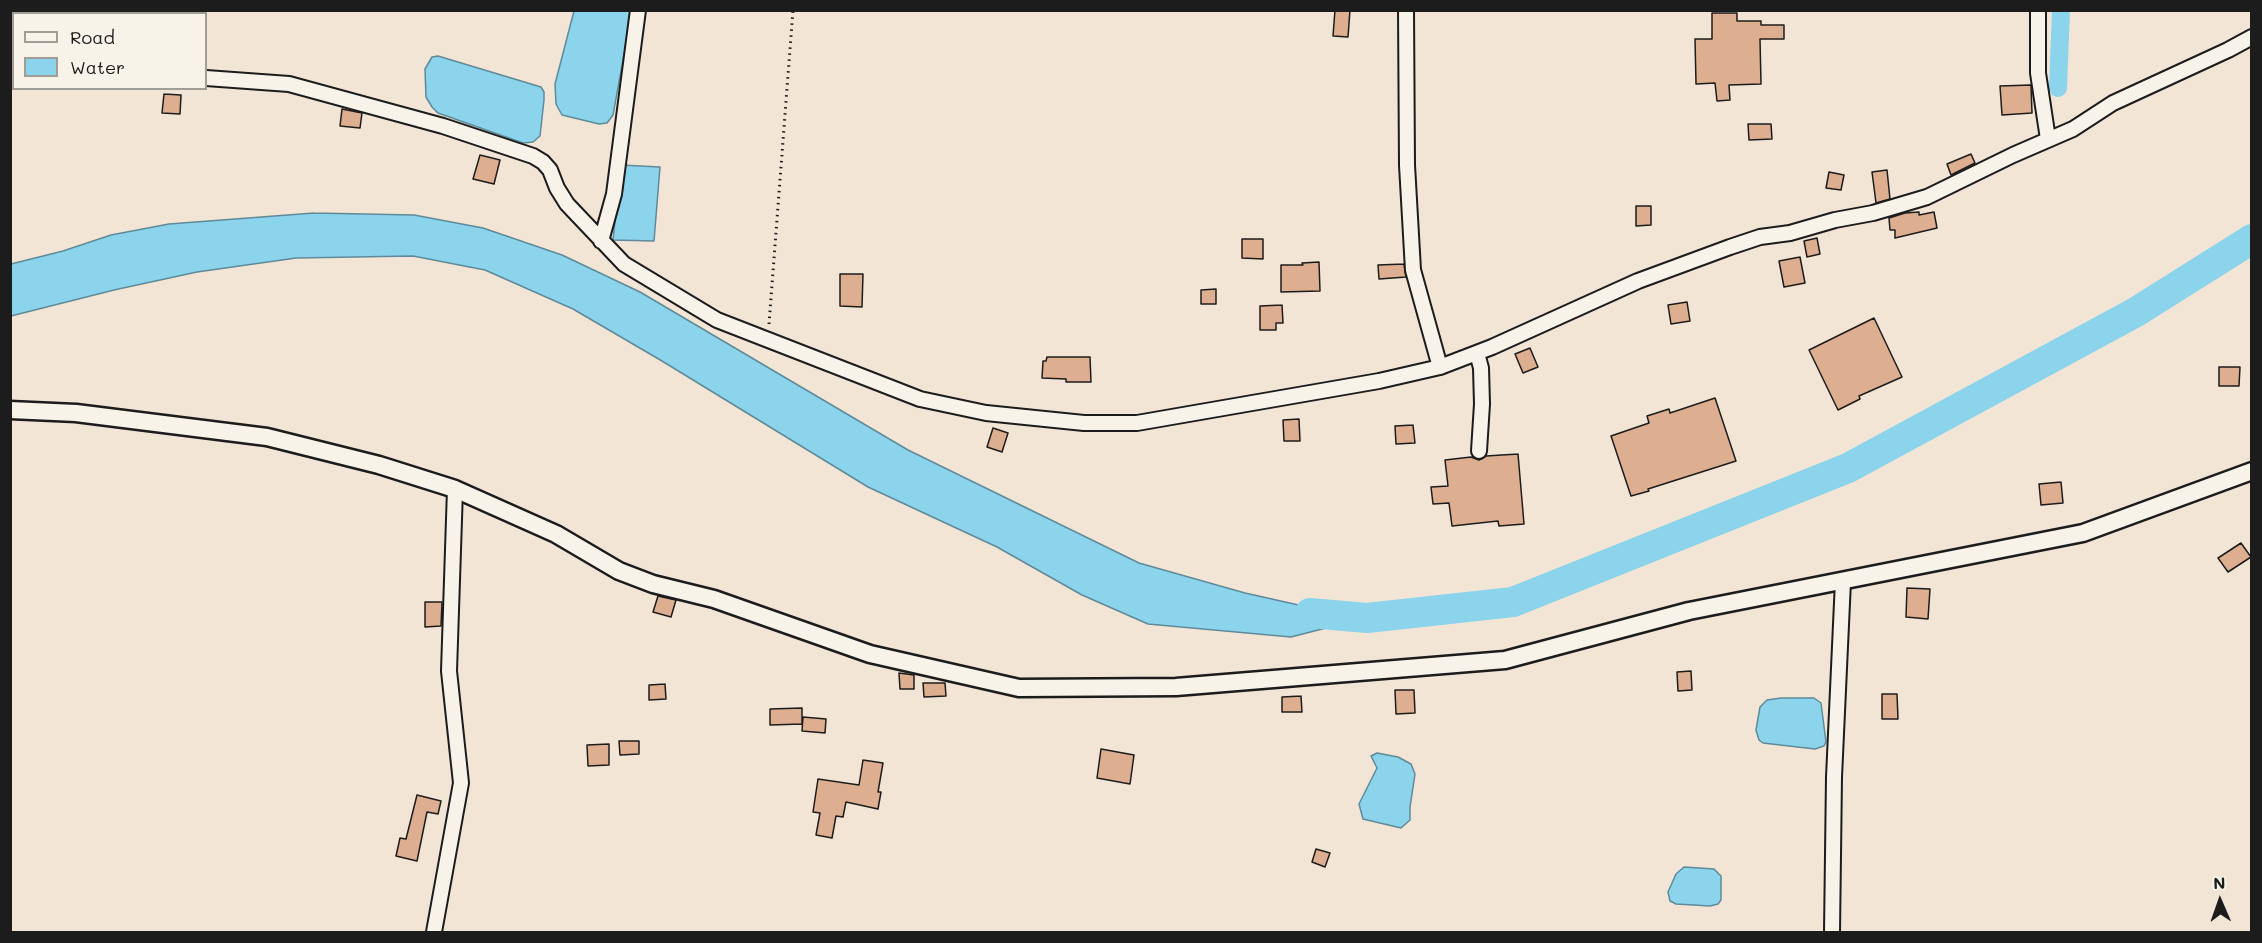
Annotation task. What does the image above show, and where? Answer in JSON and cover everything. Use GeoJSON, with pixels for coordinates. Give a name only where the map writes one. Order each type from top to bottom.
{"type":"FeatureCollection","features":[{"type":"Feature","properties":{"kind":"street"},"geometry":{"type":"LineString","coordinates":[[601,241],[614,194],[638,10]]}},
{"type":"Feature","properties":{"kind":"street"},"geometry":{"type":"LineString","coordinates":[[1406,10],[1407,165],[1413,270],[1440,367]]}},
{"type":"Feature","properties":{"kind":"street"},"geometry":{"type":"LineString","coordinates":[[2038,10],[2038,73],[2048,139]]}},
{"type":"Feature","properties":{"kind":"street"},"geometry":{"type":"LineString","coordinates":[[207,78],[289,84],[443,126],[534,156],[550,170],[561,196],[624,264],[717,320],[920,399],[986,413],[1084,423],[1137,423],[1379,381],[1440,367],[1477,353],[1638,281],[1730,247],[1760,237],[1790,233],[1927,197],[2073,129],[2114,104],[2252,37]]}},
{"type":"Feature","properties":{"kind":"street"},"geometry":{"type":"LineString","coordinates":[[1477,353],[1481,368],[1482,404],[1479,451]]}},
{"type":"Feature","properties":{"kind":"street"},"geometry":{"type":"LineString","coordinates":[[10,410],[76,413],[267,437],[379,465],[455,489],[556,534],[619,571],[653,584],[714,599],[870,654],[1019,688],[1176,687],[1504,660],[1689,611],[2083,533],[2252,471]]}},
{"type":"Feature","properties":{"kind":"street"},"geometry":{"type":"LineString","coordinates":[[434,933],[461,783],[449,671],[455,489]]}},
{"type":"Feature","properties":{"kind":"street"},"geometry":{"type":"LineString","coordinates":[[1832,933],[1834,777],[1843,581]]}},
{"type":"Feature","properties":{"kind":"path"},"geometry":{"type":"LineString","coordinates":[[768,341],[793,10]]}},
{"type":"Feature","properties":{"kind":"water"},"geometry":{"type":"Polygon","coordinates":[[[574,11],[632,11],[613,115],[607,123],[599,124],[562,115],[556,104],[555,84],[574,11]]]}},
{"type":"Feature","properties":{"kind":"water"},"geometry":{"type":"Polygon","coordinates":[[[438,56],[541,87],[544,100],[540,136],[533,142],[523,143],[438,113],[426,97],[425,69],[432,57],[438,56]]]}},
{"type":"Feature","properties":{"kind":"water"},"geometry":{"type":"Polygon","coordinates":[[[621,165],[660,167],[654,241],[613,240],[621,165]]]}},
{"type":"Feature","properties":{"kind":"water"},"geometry":{"type":"Polygon","coordinates":[[[314,213],[414,215],[483,228],[562,255],[640,292],[908,450],[1139,563],[1245,593],[1361,619],[1291,637],[1148,624],[1082,595],[997,547],[868,487],[573,309],[485,270],[413,256],[296,258],[197,272],[11,316],[11,264],[63,251],[111,235],[169,224],[314,213]]]}},
{"type":"Feature","properties":{"kind":"water"},"geometry":{"type":"Polygon","coordinates":[[[1814,698],[1821,703],[1826,742],[1824,746],[1815,749],[1763,743],[1759,740],[1756,730],[1760,707],[1767,700],[1814,698]]]}},
{"type":"Feature","properties":{"kind":"water"},"geometry":{"type":"Polygon","coordinates":[[[1377,753],[1398,757],[1411,764],[1415,774],[1410,820],[1401,828],[1363,819],[1359,804],[1377,768],[1371,756],[1377,753]]]}},
{"type":"Feature","properties":{"kind":"water"},"geometry":{"type":"Polygon","coordinates":[[[1684,867],[1714,869],[1721,876],[1721,900],[1718,904],[1710,906],[1676,904],[1670,901],[1668,892],[1676,874],[1684,867]]]}},
{"type":"Feature","properties":{"kind":"building"},"geometry":{"type":"Polygon","coordinates":[[[1335,10],[1350,10],[1348,37],[1333,36],[1335,10]]]}},
{"type":"Feature","properties":{"kind":"building"},"geometry":{"type":"Polygon","coordinates":[[[1712,13],[1737,13],[1737,21],[1761,21],[1761,25],[1784,25],[1784,39],[1760,39],[1761,84],[1729,85],[1730,100],[1717,101],[1715,83],[1696,84],[1695,39],[1712,39],[1712,13]]]}},
{"type":"Feature","properties":{"kind":"building"},"geometry":{"type":"Polygon","coordinates":[[[2031,85],[2032,113],[2002,115],[2000,86],[2031,85]]]}},
{"type":"Feature","properties":{"kind":"building"},"geometry":{"type":"Polygon","coordinates":[[[164,94],[181,95],[180,114],[162,113],[164,94]]]}},
{"type":"Feature","properties":{"kind":"building"},"geometry":{"type":"Polygon","coordinates":[[[342,109],[362,113],[360,128],[340,126],[342,109]]]}},
{"type":"Feature","properties":{"kind":"building"},"geometry":{"type":"Polygon","coordinates":[[[1748,124],[1771,124],[1772,139],[1749,140],[1748,124]]]}},
{"type":"Feature","properties":{"kind":"building"},"geometry":{"type":"Polygon","coordinates":[[[1971,154],[1975,163],[1951,175],[1947,164],[1971,154]]]}},
{"type":"Feature","properties":{"kind":"building"},"geometry":{"type":"Polygon","coordinates":[[[480,155],[500,160],[494,184],[473,179],[480,155]]]}},
{"type":"Feature","properties":{"kind":"building"},"geometry":{"type":"Polygon","coordinates":[[[1887,170],[1890,199],[1876,203],[1872,172],[1887,170]]]}},
{"type":"Feature","properties":{"kind":"building"},"geometry":{"type":"Polygon","coordinates":[[[1829,172],[1844,175],[1841,190],[1826,188],[1829,172]]]}},
{"type":"Feature","properties":{"kind":"building"},"geometry":{"type":"Polygon","coordinates":[[[1636,206],[1651,206],[1651,225],[1636,226],[1636,206]]]}},
{"type":"Feature","properties":{"kind":"building"},"geometry":{"type":"Polygon","coordinates":[[[1919,212],[1919,215],[1934,212],[1937,228],[1895,238],[1895,230],[1890,230],[1889,218],[1919,212]]]}},
{"type":"Feature","properties":{"kind":"building"},"geometry":{"type":"Polygon","coordinates":[[[1817,238],[1820,254],[1807,257],[1804,241],[1817,238]]]}},
{"type":"Feature","properties":{"kind":"building"},"geometry":{"type":"Polygon","coordinates":[[[1242,239],[1263,239],[1263,259],[1242,258],[1242,239]]]}},
{"type":"Feature","properties":{"kind":"building"},"geometry":{"type":"Polygon","coordinates":[[[1800,257],[1805,283],[1784,287],[1779,261],[1800,257]]]}},
{"type":"Feature","properties":{"kind":"building"},"geometry":{"type":"Polygon","coordinates":[[[1319,262],[1320,291],[1281,292],[1281,265],[1319,262]]]}},
{"type":"Feature","properties":{"kind":"building"},"geometry":{"type":"Polygon","coordinates":[[[1404,264],[1406,277],[1379,279],[1378,265],[1404,264]]]}},
{"type":"Feature","properties":{"kind":"building"},"geometry":{"type":"Polygon","coordinates":[[[840,274],[863,274],[862,307],[840,306],[840,274]]]}},
{"type":"Feature","properties":{"kind":"building"},"geometry":{"type":"Polygon","coordinates":[[[1216,289],[1216,304],[1201,304],[1201,290],[1216,289]]]}},
{"type":"Feature","properties":{"kind":"building"},"geometry":{"type":"Polygon","coordinates":[[[1687,302],[1690,321],[1671,324],[1668,305],[1687,302]]]}},
{"type":"Feature","properties":{"kind":"building"},"geometry":{"type":"Polygon","coordinates":[[[1282,305],[1283,323],[1276,323],[1276,330],[1260,330],[1260,306],[1282,305]]]}},
{"type":"Feature","properties":{"kind":"building"},"geometry":{"type":"Polygon","coordinates":[[[1874,318],[1902,377],[1859,396],[1860,399],[1838,410],[1809,350],[1874,318]]]}},
{"type":"Feature","properties":{"kind":"building"},"geometry":{"type":"Polygon","coordinates":[[[1530,348],[1538,367],[1523,373],[1515,354],[1530,348]]]}},
{"type":"Feature","properties":{"kind":"building"},"geometry":{"type":"Polygon","coordinates":[[[1047,357],[1090,357],[1091,382],[1066,382],[1066,379],[1042,378],[1043,361],[1046,361],[1047,357]]]}},
{"type":"Feature","properties":{"kind":"building"},"geometry":{"type":"Polygon","coordinates":[[[2219,367],[2240,367],[2239,386],[2219,386],[2219,367]]]}},
{"type":"Feature","properties":{"kind":"building"},"geometry":{"type":"Polygon","coordinates":[[[1715,398],[1736,461],[1631,496],[1611,436],[1649,423],[1647,416],[1669,409],[1670,413],[1715,398]]]}},
{"type":"Feature","properties":{"kind":"building"},"geometry":{"type":"Polygon","coordinates":[[[1299,419],[1300,441],[1284,441],[1283,420],[1299,419]]]}},
{"type":"Feature","properties":{"kind":"building"},"geometry":{"type":"Polygon","coordinates":[[[1413,425],[1415,443],[1396,444],[1395,426],[1413,425]]]}},
{"type":"Feature","properties":{"kind":"building"},"geometry":{"type":"Polygon","coordinates":[[[993,428],[1008,433],[1002,452],[987,447],[993,428]]]}},
{"type":"Feature","properties":{"kind":"building"},"geometry":{"type":"Polygon","coordinates":[[[1518,454],[1524,524],[1499,526],[1498,521],[1452,526],[1449,503],[1433,504],[1431,487],[1448,486],[1445,460],[1471,457],[1479,460],[1486,456],[1518,454]]]}},
{"type":"Feature","properties":{"kind":"building"},"geometry":{"type":"Polygon","coordinates":[[[2061,482],[2063,503],[2041,505],[2039,484],[2061,482]]]}},
{"type":"Feature","properties":{"kind":"building"},"geometry":{"type":"Polygon","coordinates":[[[2241,543],[2251,557],[2228,572],[2218,558],[2241,543]]]}},
{"type":"Feature","properties":{"kind":"building"},"geometry":{"type":"Polygon","coordinates":[[[1907,588],[1930,589],[1928,619],[1906,617],[1907,588]]]}},
{"type":"Feature","properties":{"kind":"building"},"geometry":{"type":"Polygon","coordinates":[[[658,596],[676,600],[671,617],[653,612],[658,596]]]}},
{"type":"Feature","properties":{"kind":"building"},"geometry":{"type":"Polygon","coordinates":[[[425,602],[442,602],[441,626],[425,627],[425,602]]]}},
{"type":"Feature","properties":{"kind":"building"},"geometry":{"type":"Polygon","coordinates":[[[1691,671],[1692,690],[1678,691],[1677,672],[1691,671]]]}},
{"type":"Feature","properties":{"kind":"building"},"geometry":{"type":"Polygon","coordinates":[[[899,673],[914,675],[914,689],[900,689],[899,673]]]}},
{"type":"Feature","properties":{"kind":"building"},"geometry":{"type":"Polygon","coordinates":[[[923,683],[945,683],[946,696],[924,697],[923,683]]]}},
{"type":"Feature","properties":{"kind":"building"},"geometry":{"type":"Polygon","coordinates":[[[665,684],[666,699],[649,700],[649,685],[665,684]]]}},
{"type":"Feature","properties":{"kind":"building"},"geometry":{"type":"Polygon","coordinates":[[[1395,690],[1414,690],[1415,713],[1396,714],[1395,690]]]}},
{"type":"Feature","properties":{"kind":"building"},"geometry":{"type":"Polygon","coordinates":[[[1882,694],[1897,694],[1898,719],[1882,719],[1882,694]]]}},
{"type":"Feature","properties":{"kind":"building"},"geometry":{"type":"Polygon","coordinates":[[[1301,696],[1302,712],[1282,712],[1282,697],[1301,696]]]}},
{"type":"Feature","properties":{"kind":"building"},"geometry":{"type":"Polygon","coordinates":[[[802,708],[802,724],[770,725],[770,709],[802,708]]]}},
{"type":"Feature","properties":{"kind":"building"},"geometry":{"type":"Polygon","coordinates":[[[803,717],[826,719],[825,733],[802,731],[803,717]]]}},
{"type":"Feature","properties":{"kind":"building"},"geometry":{"type":"Polygon","coordinates":[[[619,741],[639,741],[639,754],[620,755],[619,741]]]}},
{"type":"Feature","properties":{"kind":"building"},"geometry":{"type":"Polygon","coordinates":[[[609,744],[609,765],[588,766],[587,745],[609,744]]]}},
{"type":"Feature","properties":{"kind":"building"},"geometry":{"type":"Polygon","coordinates":[[[1101,749],[1134,755],[1130,784],[1097,778],[1101,749]]]}},
{"type":"Feature","properties":{"kind":"building"},"geometry":{"type":"Polygon","coordinates":[[[863,760],[883,763],[878,792],[881,792],[878,809],[846,802],[843,817],[836,816],[832,838],[816,835],[820,813],[813,812],[818,779],[859,785],[863,760]]]}},
{"type":"Feature","properties":{"kind":"building"},"geometry":{"type":"Polygon","coordinates":[[[417,795],[441,801],[438,814],[427,812],[417,861],[396,856],[400,838],[406,839],[417,795]]]}},
{"type":"Feature","properties":{"kind":"building"},"geometry":{"type":"Polygon","coordinates":[[[1316,849],[1330,853],[1325,867],[1312,862],[1316,849]]]}},
{"type":"Feature","properties":{"kind":"waterway"},"geometry":{"type":"LineString","coordinates":[[2058,88],[2061,10]]}},
{"type":"Feature","properties":{"kind":"waterway"},"geometry":{"type":"LineString","coordinates":[[1310,613],[1367,618],[1513,602],[1848,468],[2136,312],[2252,239]]}}]}
